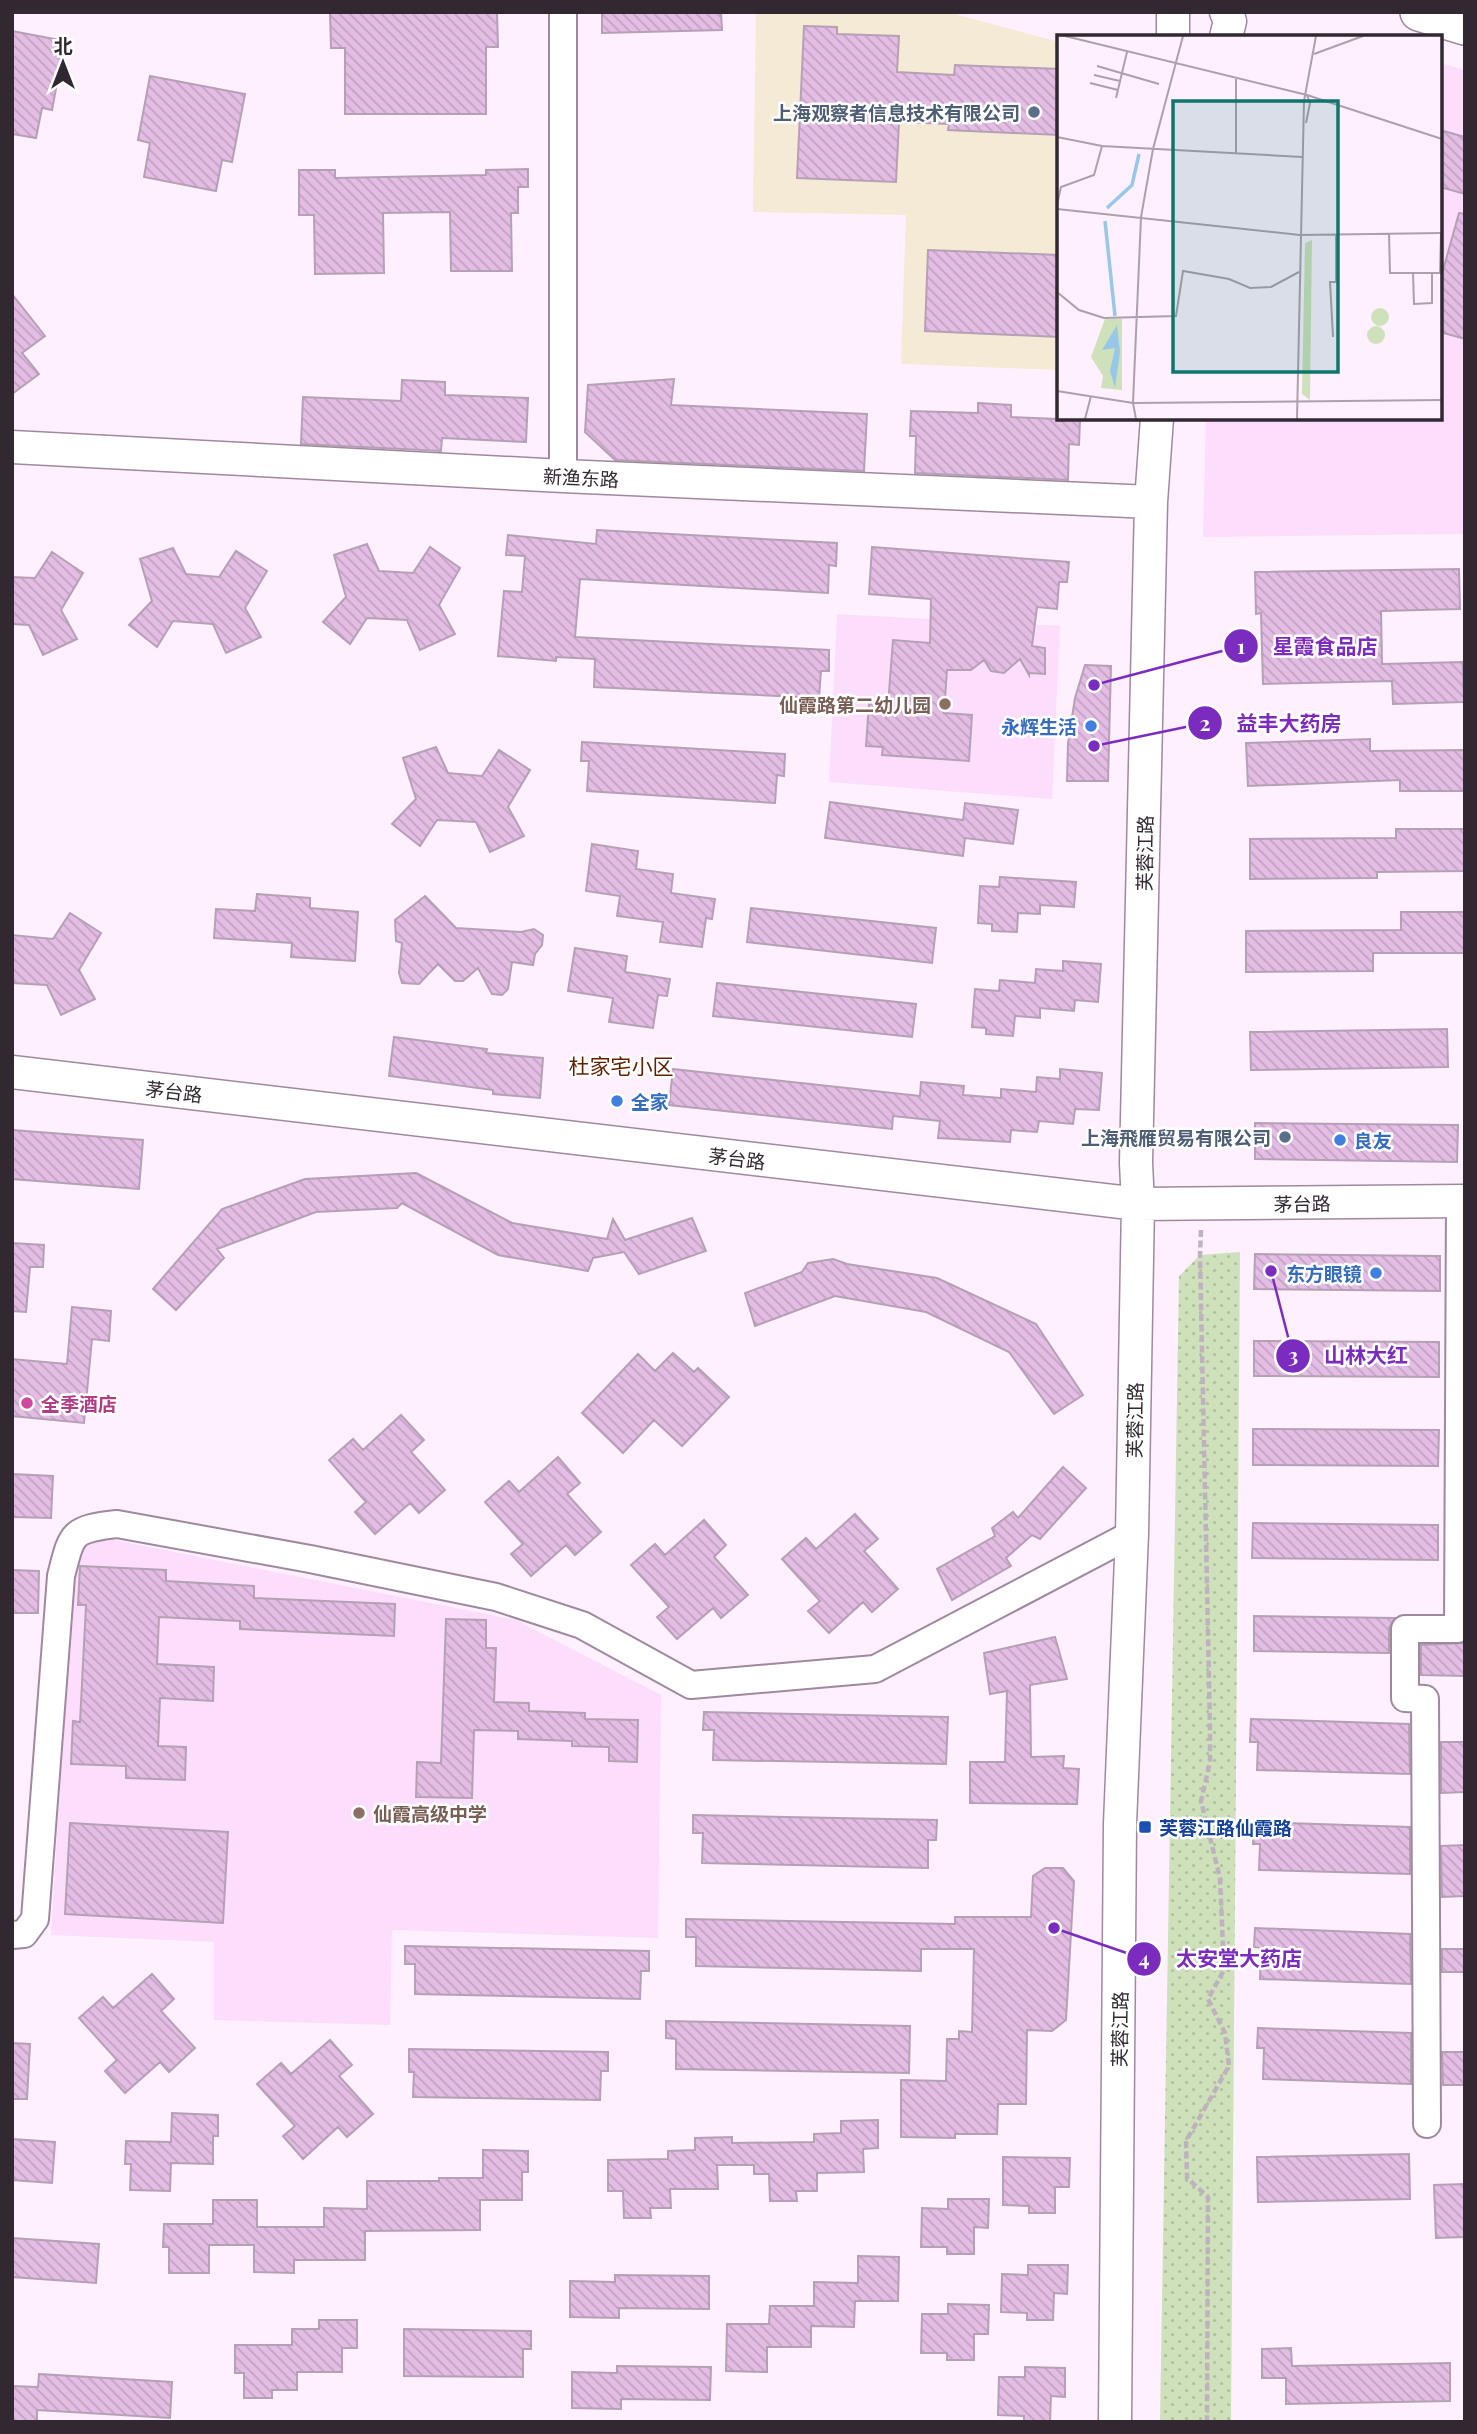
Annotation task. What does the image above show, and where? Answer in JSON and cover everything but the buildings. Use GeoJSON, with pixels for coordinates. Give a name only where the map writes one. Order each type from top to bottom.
{"type":"FeatureCollection","features":[{"type":"Feature","properties":{"kind":"main road"},"geometry":{"type":"LineString","coordinates":[[1419,12],[1465,26]]}},
{"type":"Feature","properties":{"kind":"street"},"geometry":{"type":"LineString","coordinates":[[563,12],[563,476]]}},
{"type":"Feature","properties":{"kind":"street"},"geometry":{"type":"LineString","coordinates":[[1173,12],[1173,35]]}},
{"type":"Feature","properties":{"kind":"street"},"geometry":{"type":"LineString","coordinates":[[1226,12],[1230,21],[1226,35]]}},
{"type":"Feature","properties":{"kind":"street","name":"芙蓉江路"},"geometry":{"type":"LineString","coordinates":[[1115,2422],[1120,1824],[1132,1534],[1138,1204],[1136,1163],[1151,502],[1157,420]]}},
{"type":"Feature","properties":{"kind":"street","name":"新渔东路"},"geometry":{"type":"LineString","coordinates":[[12,447],[563,476],[1151,502]]}},
{"type":"Feature","properties":{"kind":"street","name":"茅台路"},"geometry":{"type":"LineString","coordinates":[[12,1072],[1138,1204],[1462,1201]]}},
{"type":"Feature","properties":{"kind":"street"},"geometry":{"type":"LineString","coordinates":[[1427,2124],[1425,1699],[1405,1698],[1405,1629],[1458,1629],[1462,1201]]}},
{"type":"Feature","properties":{"kind":"street"},"geometry":{"type":"LineString","coordinates":[[12,1935],[24,1934],[35,1919],[61,1576],[70,1540],[88,1527],[117,1524],[170,1533],[496,1597],[582,1625],[691,1685],[875,1669],[1132,1534]]}},
{"type":"Feature","properties":{"kind":"path"},"geometry":{"type":"LineString","coordinates":[[1202,1205],[1200,1255],[1210,1762],[1201,1801],[1220,1878],[1224,1970],[1208,1999],[1225,2033],[1229,2066],[1186,2141],[1187,2178],[1208,2197],[1207,2422]]}},
{"type":"Feature","properties":{"kind":"shaded area"},"geometry":{"type":"Polygon","coordinates":[[[756,12],[947,12],[1057,41],[1057,370],[901,364],[906,215],[753,212],[756,12]]]}},
{"type":"Feature","properties":{"kind":"shaded area"},"geometry":{"type":"Polygon","coordinates":[[[1442,64],[1465,70],[1465,534],[1203,537],[1206,420],[1442,420],[1442,64]]]}},
{"type":"Feature","properties":{"kind":"shaded area","name":"仙霞路第二幼儿园"},"geometry":{"type":"Polygon","coordinates":[[[837,614],[1060,626],[1052,799],[829,782],[837,614]]]}},
{"type":"Feature","properties":{"kind":"shaded area","name":"仙霞高级中学"},"geometry":{"type":"Polygon","coordinates":[[[99,1537],[516,1620],[661,1695],[658,1938],[392,1930],[390,2025],[214,2020],[214,1942],[51,1935],[74,1555],[99,1537]]]}},
{"type":"Feature","properties":{"kind":"green space"},"geometry":{"type":"Polygon","coordinates":[[[1240,1252],[1231,2422],[1160,2422],[1179,1276],[1200,1255],[1240,1252]]]}},
{"type":"Feature","properties":{"kind":"place","name":"上海观察者信息技术有限公司"},"geometry":{"type":"Point","coordinates":[1034,112]}},
{"type":"Feature","properties":{"kind":"place","name":"星霞食品店"},"geometry":{"type":"Point","coordinates":[1094,685]}},
{"type":"Feature","properties":{"kind":"place","name":"仙霞路第二幼儿园"},"geometry":{"type":"Point","coordinates":[945,704]}},
{"type":"Feature","properties":{"kind":"place","name":"永辉生活"},"geometry":{"type":"Point","coordinates":[1091,726]}},
{"type":"Feature","properties":{"kind":"place","name":"益丰大药房"},"geometry":{"type":"Point","coordinates":[1094,746]}},
{"type":"Feature","properties":{"kind":"place","name":"全家"},"geometry":{"type":"Point","coordinates":[617,1101]}},
{"type":"Feature","properties":{"kind":"place","name":"上海飛雁贸易有限公司"},"geometry":{"type":"Point","coordinates":[1285,1137]}},
{"type":"Feature","properties":{"kind":"place","name":"良友"},"geometry":{"type":"Point","coordinates":[1340,1140]}},
{"type":"Feature","properties":{"kind":"place","name":"山林大红"},"geometry":{"type":"Point","coordinates":[1271,1271]}},
{"type":"Feature","properties":{"kind":"place","name":"东方眼镜"},"geometry":{"type":"Point","coordinates":[1376,1273]}},
{"type":"Feature","properties":{"kind":"place","name":"全季酒店"},"geometry":{"type":"Point","coordinates":[27,1403]}},
{"type":"Feature","properties":{"kind":"place","name":"仙霞高级中学"},"geometry":{"type":"Point","coordinates":[359,1813]}},
{"type":"Feature","properties":{"kind":"place","name":"芙蓉江路仙霞路"},"geometry":{"type":"Point","coordinates":[1145,1827]}},
{"type":"Feature","properties":{"kind":"place","name":"太安堂大药店"},"geometry":{"type":"Point","coordinates":[1054,1928]}},
{"type":"Feature","properties":{"kind":"district","name":"杜家宅小区"},"geometry":{"type":"Point","coordinates":[621,1065]}}]}
